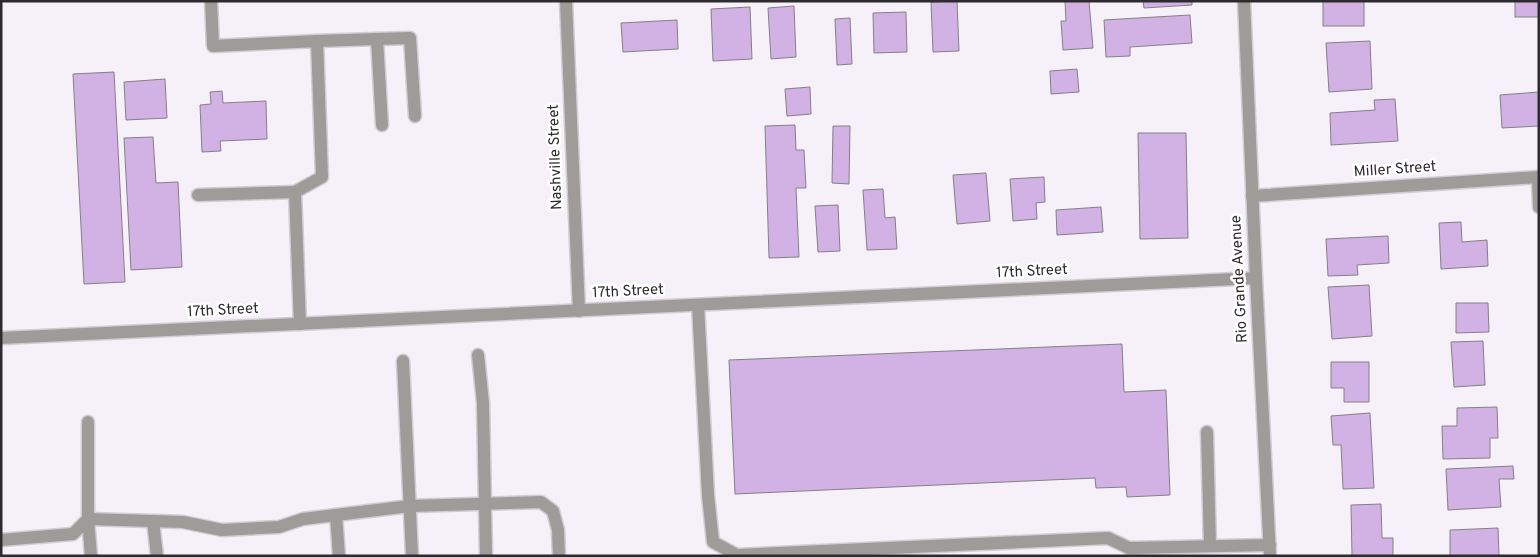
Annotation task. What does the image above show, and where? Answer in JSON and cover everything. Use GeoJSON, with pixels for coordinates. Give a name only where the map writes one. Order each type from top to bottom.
{"type":"FeatureCollection","features":[{"type":"Feature","properties":{"kind":"street"},"geometry":{"type":"LineString","coordinates":[[212,1],[213,46],[410,38],[416,116]]}},
{"type":"Feature","properties":{"kind":"street","name":"Nashville Street"},"geometry":{"type":"LineString","coordinates":[[566,1],[579,311]]}},
{"type":"Feature","properties":{"kind":"street","name":"Rio Grande Avenue"},"geometry":{"type":"LineString","coordinates":[[1244,1],[1270,550]]}},
{"type":"Feature","properties":{"kind":"street"},"geometry":{"type":"LineString","coordinates":[[377,39],[382,125]]}},
{"type":"Feature","properties":{"kind":"street"},"geometry":{"type":"LineString","coordinates":[[198,195],[295,192],[322,177],[317,41]]}},
{"type":"Feature","properties":{"kind":"street"},"geometry":{"type":"LineString","coordinates":[[1538,177],[1539,206]]}},
{"type":"Feature","properties":{"kind":"street","name":"Miller Street"},"geometry":{"type":"LineString","coordinates":[[1252,196],[1538,177]]}},
{"type":"Feature","properties":{"kind":"street"},"geometry":{"type":"LineString","coordinates":[[295,192],[300,324]]}},
{"type":"Feature","properties":{"kind":"street","name":"17th Street"},"geometry":{"type":"LineString","coordinates":[[1,338],[1256,278]]}},
{"type":"Feature","properties":{"kind":"street"},"geometry":{"type":"LineString","coordinates":[[698,305],[708,495],[713,542],[737,555],[950,551],[1108,538],[1129,548],[1177,551],[1210,546],[1270,550]]}},
{"type":"Feature","properties":{"kind":"street"},"geometry":{"type":"LineString","coordinates":[[478,355],[483,403],[486,556]]}},
{"type":"Feature","properties":{"kind":"street"},"geometry":{"type":"LineString","coordinates":[[403,361],[412,556]]}},
{"type":"Feature","properties":{"kind":"street"},"geometry":{"type":"LineString","coordinates":[[88,422],[88,519],[91,556]]}},
{"type":"Feature","properties":{"kind":"street"},"geometry":{"type":"LineString","coordinates":[[1207,432],[1210,546]]}},
{"type":"Feature","properties":{"kind":"street"},"geometry":{"type":"LineString","coordinates":[[1,540],[73,534],[88,519],[183,522],[222,530],[279,527],[303,519],[410,506],[541,502],[553,510],[558,530],[559,556]]}},
{"type":"Feature","properties":{"kind":"street"},"geometry":{"type":"LineString","coordinates":[[336,515],[339,556]]}},
{"type":"Feature","properties":{"kind":"street"},"geometry":{"type":"LineString","coordinates":[[153,522],[157,556]]}},
{"type":"Feature","properties":{"kind":"building"},"geometry":{"type":"Polygon","coordinates":[[[957,1],[959,51],[933,52],[931,2],[957,1]]]}},
{"type":"Feature","properties":{"kind":"building"},"geometry":{"type":"Polygon","coordinates":[[[1065,1],[1089,1],[1093,48],[1063,50],[1061,21],[1066,21],[1065,1]]]}},
{"type":"Feature","properties":{"kind":"building"},"geometry":{"type":"Polygon","coordinates":[[[1143,1],[1192,1],[1192,5],[1144,8],[1143,1]]]}},
{"type":"Feature","properties":{"kind":"building"},"geometry":{"type":"Polygon","coordinates":[[[1323,1],[1364,1],[1364,26],[1323,26],[1323,1]]]}},
{"type":"Feature","properties":{"kind":"building"},"geometry":{"type":"Polygon","coordinates":[[[1515,1],[1539,1],[1539,17],[1515,17],[1515,1]]]}},
{"type":"Feature","properties":{"kind":"building"},"geometry":{"type":"Polygon","coordinates":[[[794,6],[796,57],[771,59],[768,8],[794,6]]]}},
{"type":"Feature","properties":{"kind":"building"},"geometry":{"type":"Polygon","coordinates":[[[750,7],[752,59],[713,61],[711,9],[750,7]]]}},
{"type":"Feature","properties":{"kind":"building"},"geometry":{"type":"Polygon","coordinates":[[[906,12],[907,52],[874,53],[873,13],[906,12]]]}},
{"type":"Feature","properties":{"kind":"building"},"geometry":{"type":"Polygon","coordinates":[[[1190,15],[1192,43],[1130,47],[1130,56],[1106,57],[1104,20],[1190,15]]]}},
{"type":"Feature","properties":{"kind":"building"},"geometry":{"type":"Polygon","coordinates":[[[850,18],[852,64],[837,65],[835,19],[850,18]]]}},
{"type":"Feature","properties":{"kind":"building"},"geometry":{"type":"Polygon","coordinates":[[[677,20],[678,49],[623,52],[621,23],[677,20]]]}},
{"type":"Feature","properties":{"kind":"building"},"geometry":{"type":"Polygon","coordinates":[[[1370,41],[1372,89],[1329,92],[1326,43],[1370,41]]]}},
{"type":"Feature","properties":{"kind":"building"},"geometry":{"type":"Polygon","coordinates":[[[1077,69],[1079,92],[1051,94],[1050,71],[1077,69]]]}},
{"type":"Feature","properties":{"kind":"building"},"geometry":{"type":"Polygon","coordinates":[[[114,72],[125,282],[84,284],[73,74],[114,72]]]}},
{"type":"Feature","properties":{"kind":"building"},"geometry":{"type":"Polygon","coordinates":[[[165,79],[167,118],[126,120],[124,82],[165,79]]]}},
{"type":"Feature","properties":{"kind":"building"},"geometry":{"type":"Polygon","coordinates":[[[810,87],[811,114],[787,116],[785,89],[810,87]]]}},
{"type":"Feature","properties":{"kind":"building"},"geometry":{"type":"Polygon","coordinates":[[[222,91],[223,103],[266,101],[267,139],[220,141],[221,151],[202,152],[200,105],[211,104],[210,92],[222,91]]]}},
{"type":"Feature","properties":{"kind":"building"},"geometry":{"type":"Polygon","coordinates":[[[1539,92],[1539,126],[1502,128],[1500,95],[1539,92]]]}},
{"type":"Feature","properties":{"kind":"building"},"geometry":{"type":"Polygon","coordinates":[[[1395,99],[1398,141],[1331,145],[1330,113],[1375,110],[1374,100],[1395,99]]]}},
{"type":"Feature","properties":{"kind":"building"},"geometry":{"type":"Polygon","coordinates":[[[795,125],[796,150],[804,150],[806,188],[796,188],[799,257],[769,258],[765,126],[795,125]]]}},
{"type":"Feature","properties":{"kind":"building"},"geometry":{"type":"Polygon","coordinates":[[[833,126],[850,126],[849,184],[832,183],[833,126]]]}},
{"type":"Feature","properties":{"kind":"building"},"geometry":{"type":"Polygon","coordinates":[[[1138,133],[1186,133],[1188,238],[1140,239],[1138,133]]]}},
{"type":"Feature","properties":{"kind":"building"},"geometry":{"type":"Polygon","coordinates":[[[153,137],[156,183],[178,182],[182,267],[131,270],[124,138],[153,137]]]}},
{"type":"Feature","properties":{"kind":"building"},"geometry":{"type":"Polygon","coordinates":[[[986,173],[990,221],[957,224],[953,175],[986,173]]]}},
{"type":"Feature","properties":{"kind":"building"},"geometry":{"type":"Polygon","coordinates":[[[1044,177],[1045,202],[1036,203],[1037,219],[1013,221],[1010,179],[1044,177]]]}},
{"type":"Feature","properties":{"kind":"building"},"geometry":{"type":"Polygon","coordinates":[[[883,189],[885,218],[895,217],[897,249],[867,250],[863,190],[883,189]]]}},
{"type":"Feature","properties":{"kind":"building"},"geometry":{"type":"Polygon","coordinates":[[[838,205],[840,251],[818,252],[815,206],[838,205]]]}},
{"type":"Feature","properties":{"kind":"building"},"geometry":{"type":"Polygon","coordinates":[[[1101,207],[1103,232],[1057,235],[1056,210],[1101,207]]]}},
{"type":"Feature","properties":{"kind":"building"},"geometry":{"type":"Polygon","coordinates":[[[1461,222],[1462,242],[1487,240],[1488,266],[1441,269],[1439,223],[1461,222]]]}},
{"type":"Feature","properties":{"kind":"building"},"geometry":{"type":"Polygon","coordinates":[[[1388,236],[1389,263],[1357,265],[1358,275],[1328,276],[1326,239],[1388,236]]]}},
{"type":"Feature","properties":{"kind":"building"},"geometry":{"type":"Polygon","coordinates":[[[1369,285],[1372,336],[1332,339],[1328,287],[1369,285]]]}},
{"type":"Feature","properties":{"kind":"building"},"geometry":{"type":"Polygon","coordinates":[[[1456,303],[1488,303],[1489,332],[1456,333],[1456,303]]]}},
{"type":"Feature","properties":{"kind":"building"},"geometry":{"type":"Polygon","coordinates":[[[1483,341],[1485,385],[1454,387],[1451,342],[1483,341]]]}},
{"type":"Feature","properties":{"kind":"building"},"geometry":{"type":"Polygon","coordinates":[[[1122,344],[1124,392],[1166,390],[1170,495],[1127,497],[1126,487],[1096,488],[1095,478],[735,494],[729,360],[1122,344]]]}},
{"type":"Feature","properties":{"kind":"building"},"geometry":{"type":"Polygon","coordinates":[[[1331,362],[1369,362],[1369,402],[1344,402],[1344,388],[1331,388],[1331,362]]]}},
{"type":"Feature","properties":{"kind":"building"},"geometry":{"type":"Polygon","coordinates":[[[1497,407],[1498,438],[1490,438],[1490,458],[1443,459],[1442,426],[1457,426],[1457,408],[1497,407]]]}},
{"type":"Feature","properties":{"kind":"building"},"geometry":{"type":"Polygon","coordinates":[[[1370,413],[1374,488],[1343,489],[1341,445],[1333,445],[1331,416],[1370,413]]]}},
{"type":"Feature","properties":{"kind":"building"},"geometry":{"type":"Polygon","coordinates":[[[1513,466],[1514,479],[1499,479],[1501,507],[1448,510],[1446,469],[1513,466]]]}},
{"type":"Feature","properties":{"kind":"building"},"geometry":{"type":"Polygon","coordinates":[[[1381,504],[1382,538],[1393,538],[1393,556],[1352,556],[1351,505],[1381,504]]]}},
{"type":"Feature","properties":{"kind":"building"},"geometry":{"type":"Polygon","coordinates":[[[1498,528],[1499,556],[1450,556],[1450,530],[1498,528]]]}}]}
